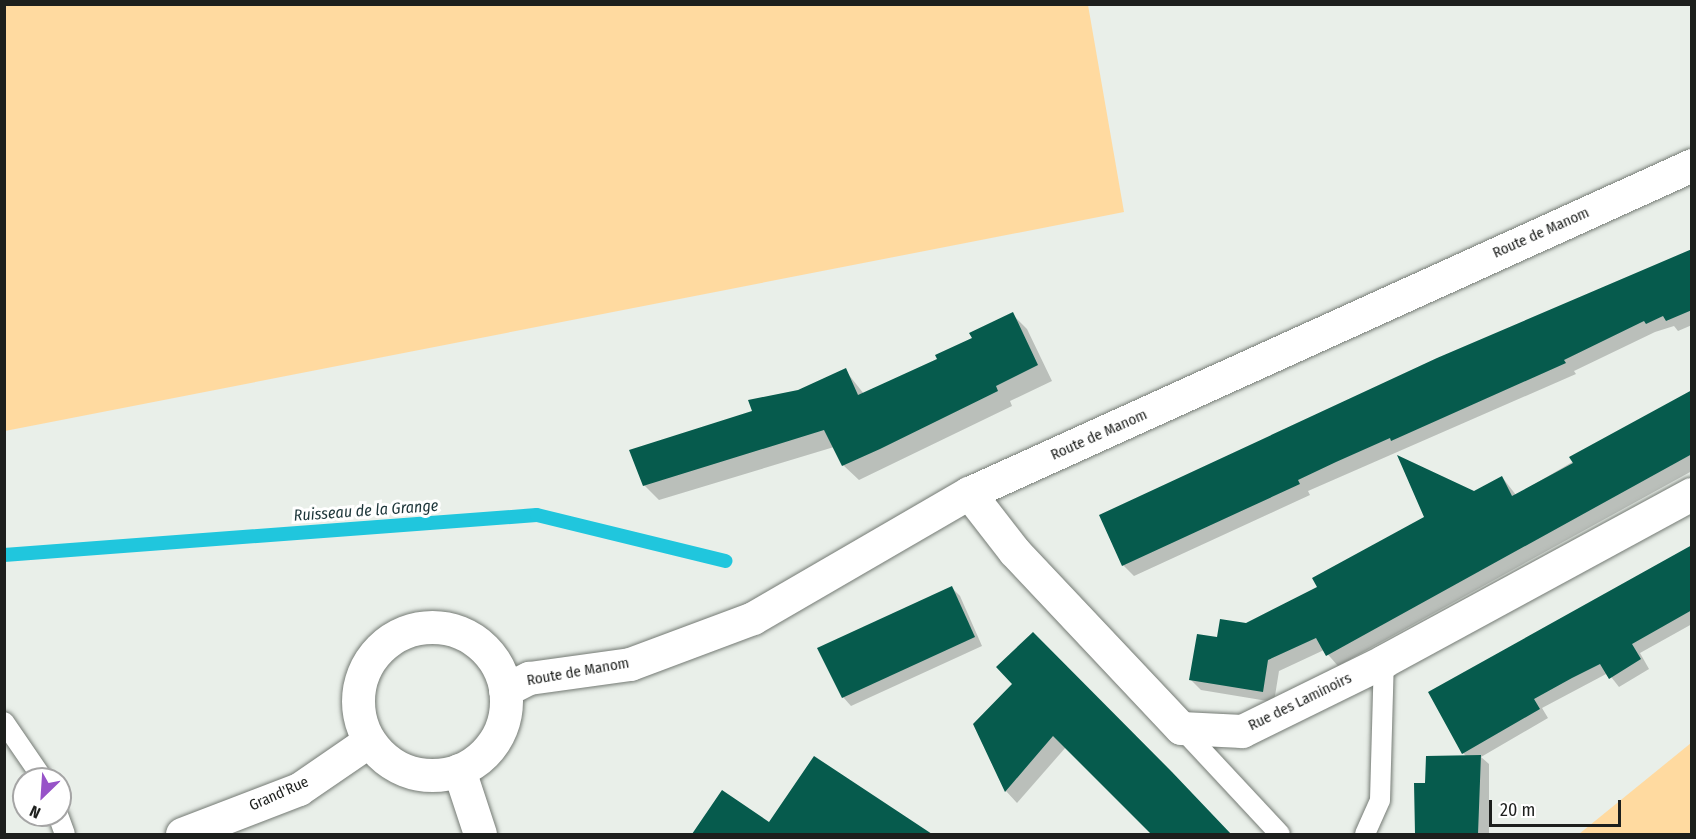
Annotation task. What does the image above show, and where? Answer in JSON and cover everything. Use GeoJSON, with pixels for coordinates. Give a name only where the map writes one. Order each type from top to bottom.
{"type":"FeatureCollection","features":[{"type":"Feature","properties":{"kind":"street","name":"Route de Manom"},"geometry":{"type":"LineString","coordinates":[[505,690],[529,678],[630,664],[733,626],[969,493],[1692,165]]}},
{"type":"Feature","properties":{"kind":"street"},"geometry":{"type":"LineString","coordinates":[[969,493],[1014,551],[1181,728]]}},
{"type":"Feature","properties":{"kind":"street","name":"Rue des Laminoirs"},"geometry":{"type":"LineString","coordinates":[[1181,728],[1242,731],[1383,661],[1692,494]]}},
{"type":"Feature","properties":{"kind":"street"},"geometry":{"type":"LineString","coordinates":[[441,627],[464,634],[483,648],[498,667],[505,690],[505,715],[496,738],[481,757],[459,770],[435,775],[409,772],[387,760],[369,741],[359,720],[357,696],[363,673],[385,644],[416,628],[441,627]]}},
{"type":"Feature","properties":{"kind":"street","name":"Grand'Rue"},"geometry":{"type":"LineString","coordinates":[[182,834],[298,789],[369,741]]}},
{"type":"Feature","properties":{"kind":"street"},"geometry":{"type":"LineString","coordinates":[[459,770],[480,834]]}},
{"type":"Feature","properties":{"kind":"lane"},"geometry":{"type":"LineString","coordinates":[[1365,834],[1380,800],[1383,661]]}},
{"type":"Feature","properties":{"kind":"lane"},"geometry":{"type":"LineString","coordinates":[[4,722],[35,767]]}},
{"type":"Feature","properties":{"kind":"lane"},"geometry":{"type":"LineString","coordinates":[[1181,728],[1280,834]]}},
{"type":"Feature","properties":{"kind":"shaded area"},"geometry":{"type":"Polygon","coordinates":[[[5,4],[1088,5],[1124,212],[5,431],[5,4]]]}},
{"type":"Feature","properties":{"kind":"shaded area"},"geometry":{"type":"Polygon","coordinates":[[[1691,743],[1691,834],[1579,834],[1691,743]]]}},
{"type":"Feature","properties":{"kind":"building"},"geometry":{"type":"Polygon","coordinates":[[[1692,249],[1692,310],[1666,321],[1663,316],[1646,324],[1644,321],[1564,360],[1566,363],[1391,441],[1390,438],[1336,462],[1298,480],[1300,484],[1122,566],[1099,515],[1437,358],[1692,249]]]}},
{"type":"Feature","properties":{"kind":"building"},"geometry":{"type":"Polygon","coordinates":[[[1013,312],[1038,365],[996,386],[998,391],[880,449],[842,466],[824,430],[643,486],[629,450],[752,411],[748,400],[798,390],[846,368],[858,395],[937,359],[935,355],[972,338],[969,333],[1013,312]]]}},
{"type":"Feature","properties":{"kind":"building"},"geometry":{"type":"Polygon","coordinates":[[[1692,390],[1692,454],[1326,656],[1316,638],[1268,660],[1263,692],[1189,680],[1197,634],[1217,637],[1220,619],[1246,623],[1317,587],[1312,578],[1424,517],[1397,455],[1474,491],[1502,476],[1512,496],[1573,463],[1569,457],[1692,390]]]}},
{"type":"Feature","properties":{"kind":"building"},"geometry":{"type":"Polygon","coordinates":[[[1692,545],[1692,610],[1632,644],[1641,659],[1609,679],[1600,664],[1572,678],[1534,699],[1540,709],[1462,754],[1428,692],[1692,545]]]}},
{"type":"Feature","properties":{"kind":"building"},"geometry":{"type":"Polygon","coordinates":[[[952,586],[975,637],[842,698],[817,648],[952,586]]]}},
{"type":"Feature","properties":{"kind":"building"},"geometry":{"type":"Polygon","coordinates":[[[1033,632],[1231,834],[1151,834],[1053,736],[1005,792],[973,724],[1012,684],[996,667],[1033,632]]]}},
{"type":"Feature","properties":{"kind":"building"},"geometry":{"type":"Polygon","coordinates":[[[1481,755],[1478,834],[1415,834],[1414,783],[1425,783],[1426,756],[1481,755]]]}},
{"type":"Feature","properties":{"kind":"building"},"geometry":{"type":"Polygon","coordinates":[[[814,756],[932,834],[692,834],[722,790],[769,822],[814,756]]]}},
{"type":"Feature","properties":{"kind":"waterway","name":"Ruisseau de la Grange"},"geometry":{"type":"LineString","coordinates":[[4,555],[537,515],[725,561]]}}]}
